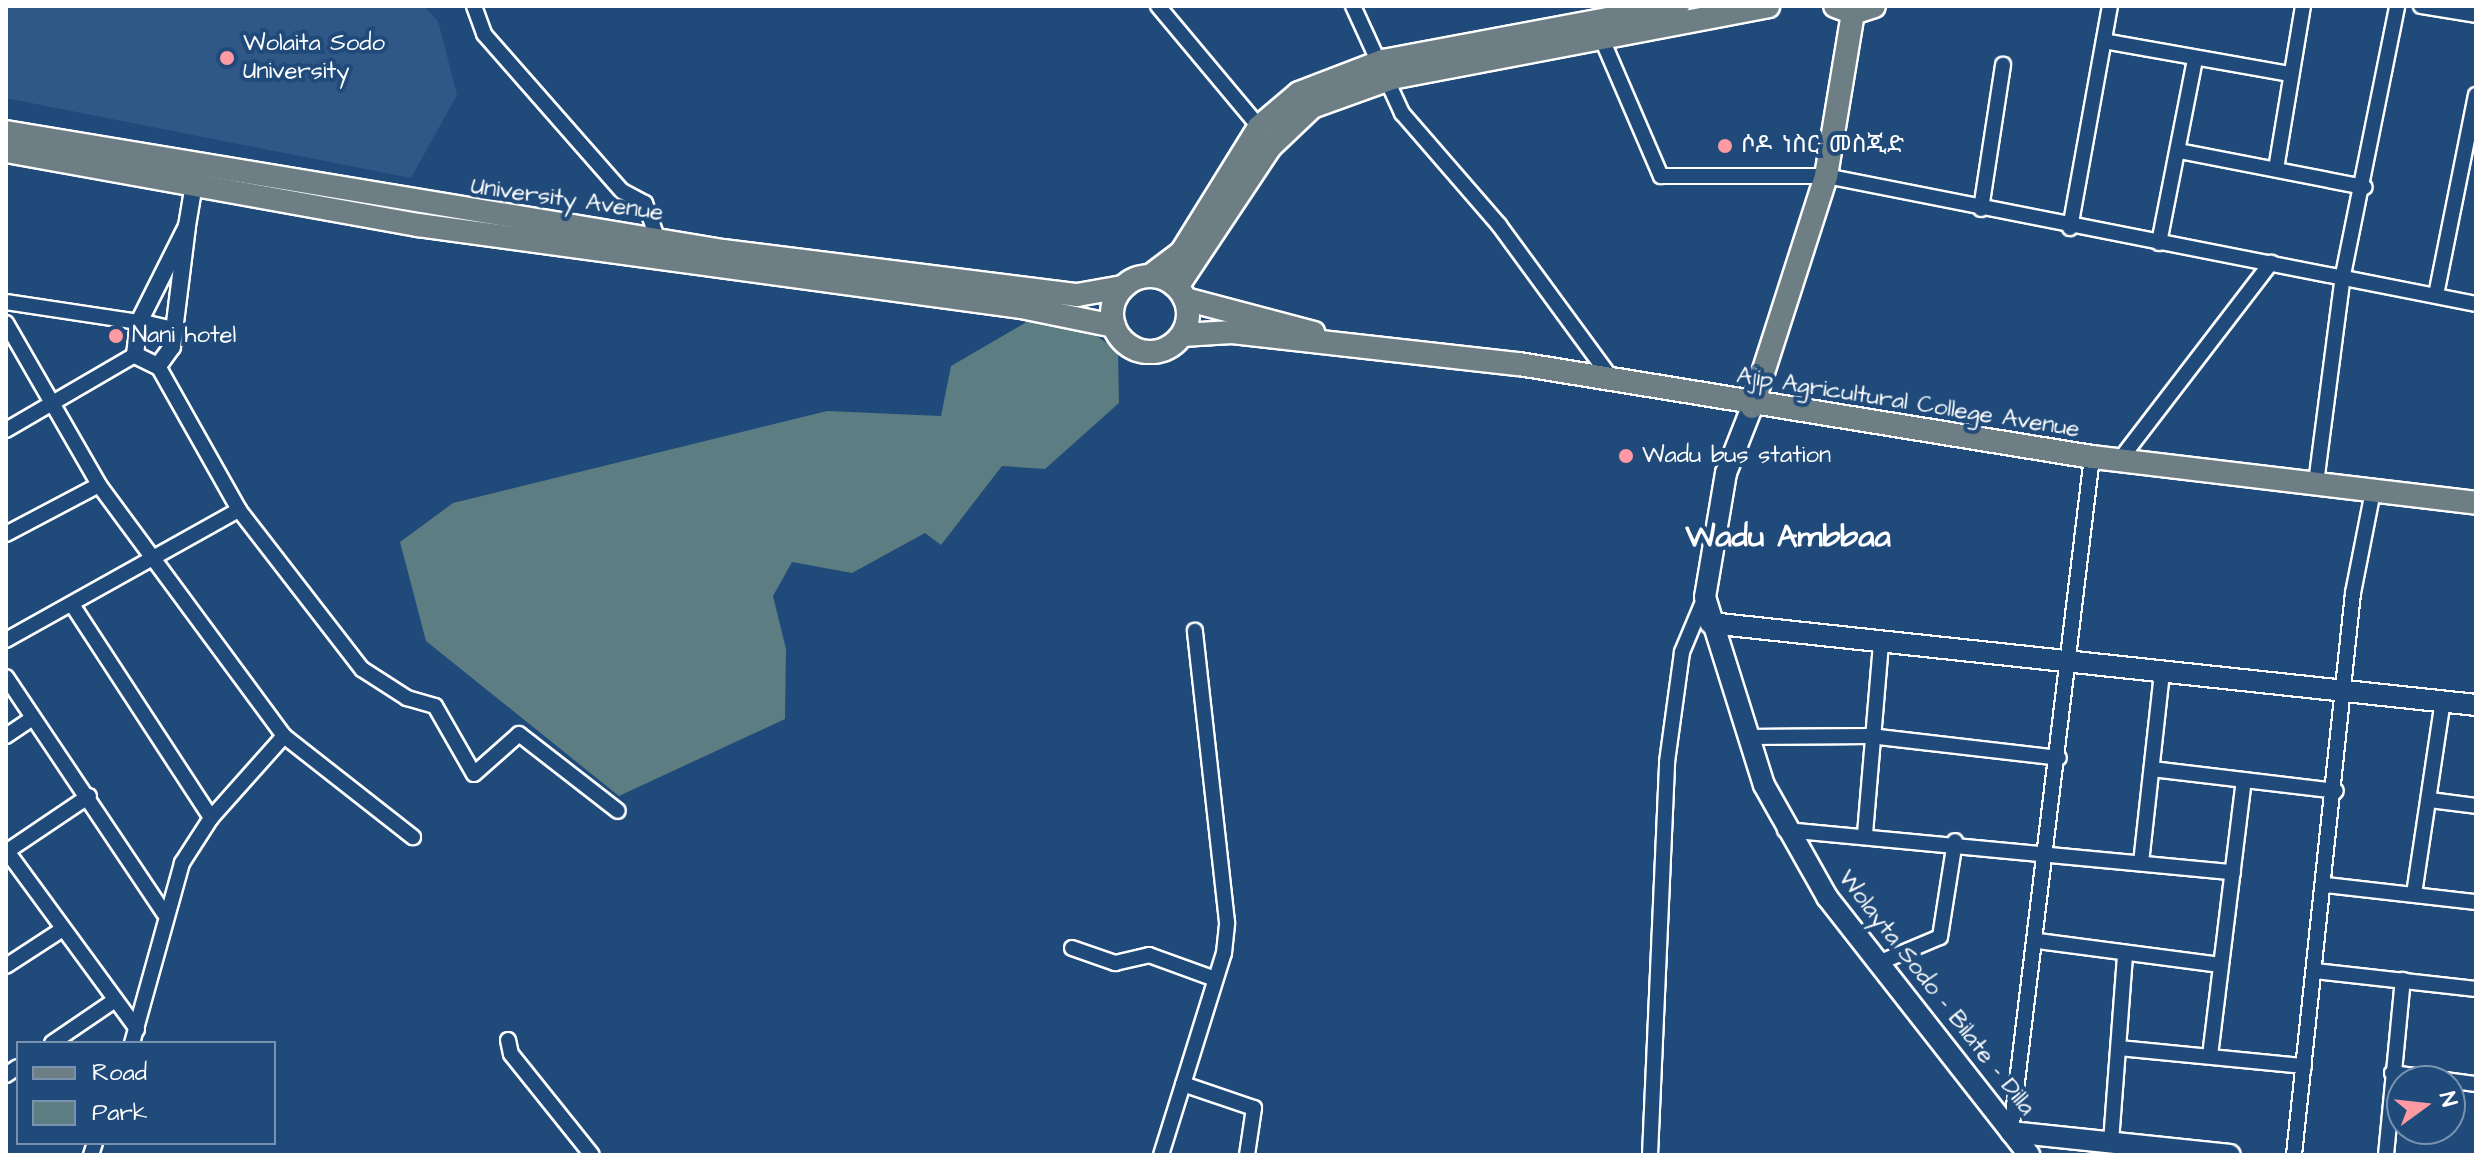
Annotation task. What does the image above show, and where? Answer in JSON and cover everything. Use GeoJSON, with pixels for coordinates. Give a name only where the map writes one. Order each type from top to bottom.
{"type":"FeatureCollection","features":[{"type":"Feature","properties":{"kind":"main road"},"geometry":{"type":"LineString","coordinates":[[1598,32],[1678,6]]}},
{"type":"Feature","properties":{"kind":"main road"},"geometry":{"type":"LineString","coordinates":[[1333,342],[1183,335],[1146,353],[1114,326],[1123,287],[1150,276],[1204,224],[1259,127],[1299,93],[1388,70],[1598,32],[1768,6]]}},
{"type":"Feature","properties":{"kind":"main road"},"geometry":{"type":"LineString","coordinates":[[1752,407],[1826,176],[1844,10],[1874,6]]}},
{"type":"Feature","properties":{"kind":"main road"},"geometry":{"type":"LineString","coordinates":[[1183,335],[1181,293],[1290,124],[1341,93],[1388,70]]}},
{"type":"Feature","properties":{"kind":"main road","name":"University Avenue"},"geometry":{"type":"LineString","coordinates":[[6,132],[660,248],[1050,311],[1114,326]]}},
{"type":"Feature","properties":{"kind":"main road","name":"University Avenue"},"geometry":{"type":"LineString","coordinates":[[6,151],[194,184],[660,248],[1077,295],[1123,287]]}},
{"type":"Feature","properties":{"kind":"main road"},"geometry":{"type":"LineString","coordinates":[[1150,276],[1181,293],[1333,342]]}},
{"type":"Feature","properties":{"kind":"main road","name":"Ajip Agricultural College Avenue"},"geometry":{"type":"LineString","coordinates":[[1333,342],[1614,382],[1752,407],[2119,461],[2476,503]]}},
{"type":"Feature","properties":{"kind":"main road","name":"Wolayta Sodo - Bilate - Dilla"},"geometry":{"type":"LineString","coordinates":[[1752,407],[1726,473],[1705,597],[1710,623],[1747,737],[1785,830],[1876,964],[2029,1155]]}},
{"type":"Feature","properties":{"kind":"main road"},"geometry":{"type":"LineString","coordinates":[[1710,623],[2476,705]]}},
{"type":"Feature","properties":{"kind":"main road"},"geometry":{"type":"LineString","coordinates":[[2011,1132],[2230,1155]]}},
{"type":"Feature","properties":{"kind":"street"},"geometry":{"type":"LineString","coordinates":[[1158,6],[1259,127]]}},
{"type":"Feature","properties":{"kind":"street"},"geometry":{"type":"LineString","coordinates":[[1353,6],[1388,70],[1402,113],[1499,225],[1614,382]]}},
{"type":"Feature","properties":{"kind":"street"},"geometry":{"type":"LineString","coordinates":[[2070,228],[2110,6]]}},
{"type":"Feature","properties":{"kind":"street"},"geometry":{"type":"LineString","coordinates":[[2276,169],[2289,74],[2303,6]]}},
{"type":"Feature","properties":{"kind":"street"},"geometry":{"type":"LineString","coordinates":[[2316,483],[2343,275],[2365,187],[2397,6]]}},
{"type":"Feature","properties":{"kind":"street"},"geometry":{"type":"LineString","coordinates":[[2421,6],[2476,15]]}},
{"type":"Feature","properties":{"kind":"street"},"geometry":{"type":"LineString","coordinates":[[478,7],[484,34],[622,191],[645,203],[660,248]]}},
{"type":"Feature","properties":{"kind":"street"},"geometry":{"type":"LineString","coordinates":[[1598,32],[1661,176],[1826,176],[2070,228],[2343,275],[2476,304]]}},
{"type":"Feature","properties":{"kind":"street"},"geometry":{"type":"LineString","coordinates":[[2104,41],[2289,74]]}},
{"type":"Feature","properties":{"kind":"street"},"geometry":{"type":"LineString","coordinates":[[2159,243],[2195,59]]}},
{"type":"Feature","properties":{"kind":"street"},"geometry":{"type":"LineString","coordinates":[[1981,209],[2003,65]]}},
{"type":"Feature","properties":{"kind":"street"},"geometry":{"type":"LineString","coordinates":[[2436,295],[2476,95]]}},
{"type":"Feature","properties":{"kind":"street"},"geometry":{"type":"LineString","coordinates":[[2179,151],[2365,187]]}},
{"type":"Feature","properties":{"kind":"street"},"geometry":{"type":"LineString","coordinates":[[158,366],[173,330],[194,184]]}},
{"type":"Feature","properties":{"kind":"street"},"geometry":{"type":"LineString","coordinates":[[135,355],[139,322],[187,226]]}},
{"type":"Feature","properties":{"kind":"street"},"geometry":{"type":"LineString","coordinates":[[2119,461],[2271,263]]}},
{"type":"Feature","properties":{"kind":"street"},"geometry":{"type":"LineString","coordinates":[[6,302],[173,330]]}},
{"type":"Feature","properties":{"kind":"street"},"geometry":{"type":"LineString","coordinates":[[6,323],[49,407],[99,485],[152,563],[284,736],[413,837]]}},
{"type":"Feature","properties":{"kind":"street"},"geometry":{"type":"LineString","coordinates":[[135,355],[158,366],[239,510],[362,669],[435,706],[474,774],[519,734],[618,811]]}},
{"type":"Feature","properties":{"kind":"street"},"geometry":{"type":"LineString","coordinates":[[6,430],[135,355]]}},
{"type":"Feature","properties":{"kind":"street"},"geometry":{"type":"LineString","coordinates":[[2011,1132],[2050,852],[2092,457]]}},
{"type":"Feature","properties":{"kind":"street"},"geometry":{"type":"LineString","coordinates":[[6,534],[99,485]]}},
{"type":"Feature","properties":{"kind":"street"},"geometry":{"type":"LineString","coordinates":[[2294,1155],[2336,791],[2353,593],[2373,491]]}},
{"type":"Feature","properties":{"kind":"street"},"geometry":{"type":"LineString","coordinates":[[6,640],[152,563],[239,510]]}},
{"type":"Feature","properties":{"kind":"street"},"geometry":{"type":"LineString","coordinates":[[1650,1155],[1667,762],[1682,652],[1705,597]]}},
{"type":"Feature","properties":{"kind":"street"},"geometry":{"type":"LineString","coordinates":[[73,606],[211,818]]}},
{"type":"Feature","properties":{"kind":"street"},"geometry":{"type":"LineString","coordinates":[[1161,1155],[1215,979],[1227,922],[1195,631]]}},
{"type":"Feature","properties":{"kind":"street"},"geometry":{"type":"LineString","coordinates":[[1865,834],[1870,736],[1881,642]]}},
{"type":"Feature","properties":{"kind":"street"},"geometry":{"type":"LineString","coordinates":[[2141,863],[2162,673]]}},
{"type":"Feature","properties":{"kind":"street"},"geometry":{"type":"LineString","coordinates":[[6,677],[31,719],[89,796],[164,913]]}},
{"type":"Feature","properties":{"kind":"street"},"geometry":{"type":"LineString","coordinates":[[2414,894],[2443,700]]}},
{"type":"Feature","properties":{"kind":"street"},"geometry":{"type":"LineString","coordinates":[[6,736],[31,719]]}},
{"type":"Feature","properties":{"kind":"street"},"geometry":{"type":"LineString","coordinates":[[134,1036],[164,913],[182,863],[211,818],[284,736]]}},
{"type":"Feature","properties":{"kind":"street"},"geometry":{"type":"LineString","coordinates":[[1747,737],[1870,736],[2059,758]]}},
{"type":"Feature","properties":{"kind":"street"},"geometry":{"type":"LineString","coordinates":[[2152,769],[2336,791]]}},
{"type":"Feature","properties":{"kind":"street"},"geometry":{"type":"LineString","coordinates":[[2210,1056],[2244,780]]}},
{"type":"Feature","properties":{"kind":"street"},"geometry":{"type":"LineString","coordinates":[[89,796],[6,851],[115,1000],[134,1036]]}},
{"type":"Feature","properties":{"kind":"street"},"geometry":{"type":"LineString","coordinates":[[2430,800],[2476,806]]}},
{"type":"Feature","properties":{"kind":"street"},"geometry":{"type":"LineString","coordinates":[[1785,830],[1955,841],[2233,872]]}},
{"type":"Feature","properties":{"kind":"street"},"geometry":{"type":"LineString","coordinates":[[1876,964],[1940,937],[1955,841]]}},
{"type":"Feature","properties":{"kind":"street"},"geometry":{"type":"LineString","coordinates":[[2326,885],[2476,902]]}},
{"type":"Feature","properties":{"kind":"street"},"geometry":{"type":"LineString","coordinates":[[6,966],[63,929]]}},
{"type":"Feature","properties":{"kind":"street"},"geometry":{"type":"LineString","coordinates":[[2038,941],[2220,965]]}},
{"type":"Feature","properties":{"kind":"street"},"geometry":{"type":"LineString","coordinates":[[1072,948],[1115,963],[1149,955],[1215,979]]}},
{"type":"Feature","properties":{"kind":"street"},"geometry":{"type":"LineString","coordinates":[[2111,1142],[2125,954]]}},
{"type":"Feature","properties":{"kind":"street"},"geometry":{"type":"LineString","coordinates":[[2315,971],[2476,989]]}},
{"type":"Feature","properties":{"kind":"street"},"geometry":{"type":"LineString","coordinates":[[2393,1065],[2403,980]]}},
{"type":"Feature","properties":{"kind":"street"},"geometry":{"type":"LineString","coordinates":[[55,1041],[115,1000]]}},
{"type":"Feature","properties":{"kind":"street"},"geometry":{"type":"LineString","coordinates":[[508,1040],[511,1054],[592,1155]]}},
{"type":"Feature","properties":{"kind":"street"},"geometry":{"type":"LineString","coordinates":[[2119,1048],[2304,1066]]}},
{"type":"Feature","properties":{"kind":"street"},"geometry":{"type":"LineString","coordinates":[[1183,1084],[1254,1108],[1247,1155]]}},
{"type":"Feature","properties":{"kind":"shaded area","name":"Wolaita Sodo University"},"geometry":{"type":"Polygon","coordinates":[[[6,6],[424,6],[438,21],[457,95],[411,178],[6,98],[6,6]]]}},
{"type":"Feature","properties":{"kind":"green space"},"geometry":{"type":"Polygon","coordinates":[[[1030,320],[1084,327],[1118,351],[1119,403],[1045,469],[1002,466],[941,545],[925,533],[852,573],[792,562],[773,596],[786,649],[785,719],[619,796],[426,641],[400,542],[453,503],[827,411],[941,416],[951,366],[1030,320]]]}},
{"type":"Feature","properties":{"kind":"place","name":"Wolaita Sodo University"},"geometry":{"type":"Point","coordinates":[227,58]}},
{"type":"Feature","properties":{"kind":"place","name":"ሶዶ ነስር መስጂድ"},"geometry":{"type":"Point","coordinates":[1725,146]}},
{"type":"Feature","properties":{"kind":"place","name":"Nani hotel"},"geometry":{"type":"Point","coordinates":[116,336]}},
{"type":"Feature","properties":{"kind":"place","name":"Wadu bus station"},"geometry":{"type":"Point","coordinates":[1626,456]}},
{"type":"Feature","properties":{"kind":"district","name":"Wadu Ambbaa"},"geometry":{"type":"Point","coordinates":[1788,537]}}]}
